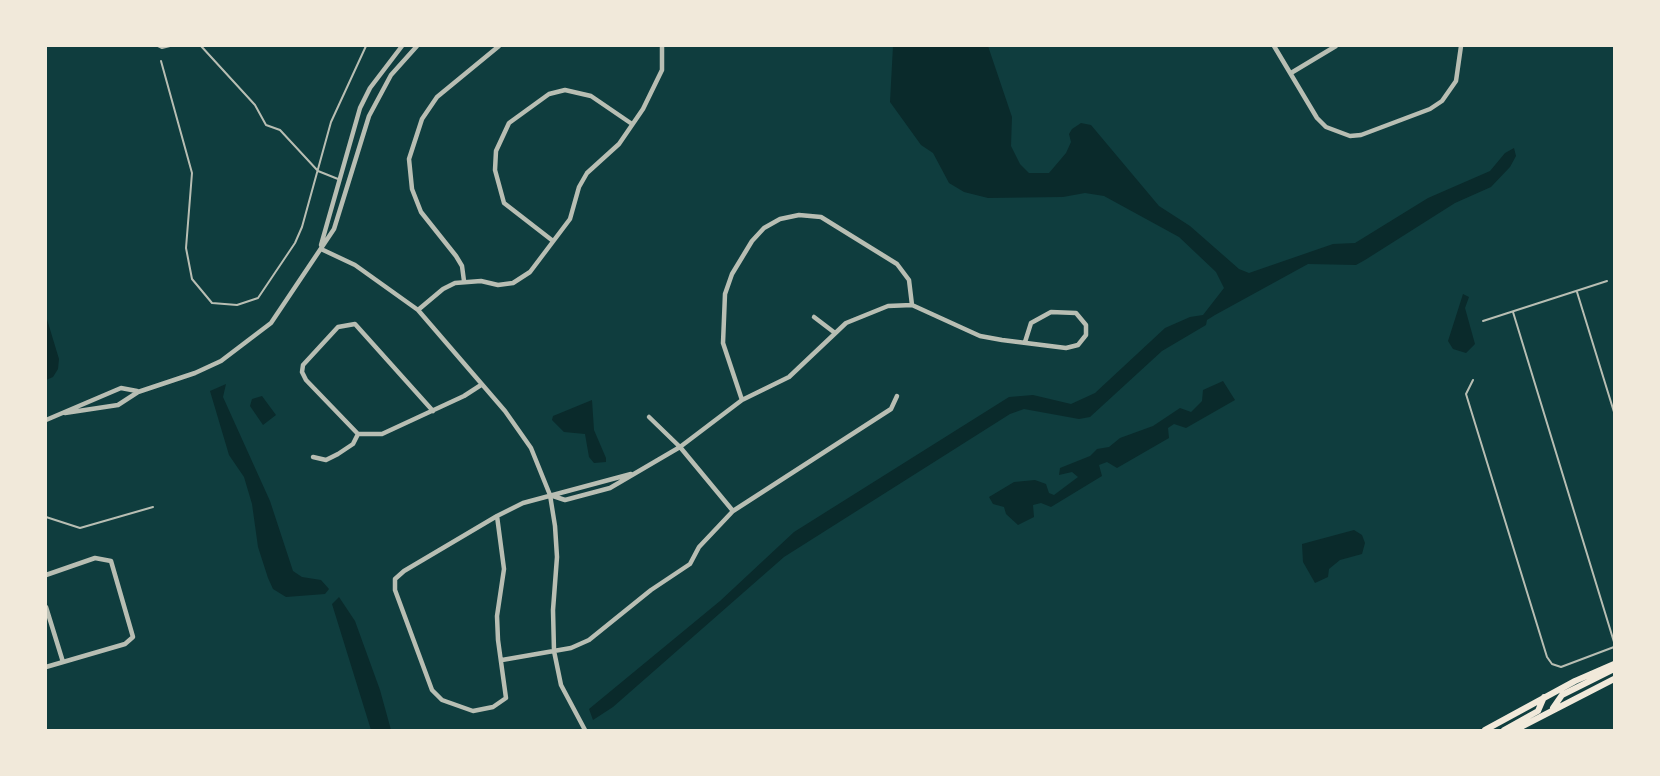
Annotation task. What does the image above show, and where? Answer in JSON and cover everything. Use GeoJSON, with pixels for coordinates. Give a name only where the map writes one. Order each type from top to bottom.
{"type":"FeatureCollection","features":[{"type":"Feature","properties":{"kind":"main road"},"geometry":{"type":"LineString","coordinates":[[1485,730],[1544,697],[1615,667]]}},
{"type":"Feature","properties":{"kind":"main road"},"geometry":{"type":"LineString","coordinates":[[1553,709],[1562,695],[1615,667]]}},
{"type":"Feature","properties":{"kind":"main road"},"geometry":{"type":"LineString","coordinates":[[1515,730],[1615,679]]}},
{"type":"Feature","properties":{"kind":"main road"},"geometry":{"type":"LineString","coordinates":[[1504,730],[1538,711],[1544,697]]}},
{"type":"Feature","properties":{"kind":"street"},"geometry":{"type":"LineString","coordinates":[[464,281],[462,266],[456,256],[421,212],[412,189],[409,159],[422,119],[437,97],[499,46]]}},
{"type":"Feature","properties":{"kind":"street"},"geometry":{"type":"LineString","coordinates":[[418,310],[443,289],[464,281],[498,285],[513,282],[530,272],[570,219],[587,173],[619,144],[632,124],[662,70],[662,46]]}},
{"type":"Feature","properties":{"kind":"street"},"geometry":{"type":"LineString","coordinates":[[1274,46],[1326,127],[1350,136],[1361,135],[1430,109],[1442,101],[1456,82],[1461,46]]}},
{"type":"Feature","properties":{"kind":"street"},"geometry":{"type":"LineString","coordinates":[[1291,72],[1336,46]]}},
{"type":"Feature","properties":{"kind":"street"},"geometry":{"type":"LineString","coordinates":[[321,249],[360,108],[370,88],[400,47],[406,56]]}},
{"type":"Feature","properties":{"kind":"street"},"geometry":{"type":"LineString","coordinates":[[65,413],[118,405],[138,392],[195,373],[249,343],[271,323],[334,229],[369,116],[412,47]]}},
{"type":"Feature","properties":{"kind":"street"},"geometry":{"type":"LineString","coordinates":[[553,241],[504,203],[495,170],[496,151],[509,123],[542,99],[565,90],[591,96],[632,124]]}},
{"type":"Feature","properties":{"kind":"street"},"geometry":{"type":"LineString","coordinates":[[339,179],[350,181]]}},
{"type":"Feature","properties":{"kind":"street"},"geometry":{"type":"LineString","coordinates":[[742,400],[723,343],[725,294],[732,274],[752,241],[764,228],[780,219],[799,215],[821,217],[897,264],[909,280],[912,304]]}},
{"type":"Feature","properties":{"kind":"street"},"geometry":{"type":"LineString","coordinates":[[321,249],[355,265],[418,310],[520,429],[537,460],[550,495],[557,557],[553,610],[554,651],[561,685],[585,730]]}},
{"type":"Feature","properties":{"kind":"street"},"geometry":{"type":"LineString","coordinates":[[550,495],[565,500],[610,488],[680,447],[742,400],[789,377],[835,333],[864,314],[888,306],[912,304],[980,336],[1066,348],[1078,345],[1086,335],[1086,325],[1076,313],[1051,312],[1031,323],[1025,342]]}},
{"type":"Feature","properties":{"kind":"street"},"geometry":{"type":"LineString","coordinates":[[814,317],[835,333]]}},
{"type":"Feature","properties":{"kind":"street"},"geometry":{"type":"LineString","coordinates":[[433,411],[355,324],[338,327],[303,365],[302,372],[358,434],[382,434],[433,411],[481,385]]}},
{"type":"Feature","properties":{"kind":"street"},"geometry":{"type":"LineString","coordinates":[[46,420],[121,388],[138,392]]}},
{"type":"Feature","properties":{"kind":"street"},"geometry":{"type":"LineString","coordinates":[[502,660],[571,649],[589,640],[651,590],[680,573],[733,511],[891,409],[897,396]]}},
{"type":"Feature","properties":{"kind":"street"},"geometry":{"type":"LineString","coordinates":[[649,417],[680,447],[733,511]]}},
{"type":"Feature","properties":{"kind":"street"},"geometry":{"type":"LineString","coordinates":[[313,457],[326,460],[338,454],[353,444],[358,434]]}},
{"type":"Feature","properties":{"kind":"street"},"geometry":{"type":"LineString","coordinates":[[497,516],[503,569],[497,616],[506,698],[493,708],[473,711],[442,700],[432,690],[395,590],[396,579],[404,571],[497,516],[523,503],[636,473]]}},
{"type":"Feature","properties":{"kind":"street"},"geometry":{"type":"LineString","coordinates":[[46,575],[95,558],[111,561],[133,637],[125,644],[46,667]]}},
{"type":"Feature","properties":{"kind":"street"},"geometry":{"type":"LineString","coordinates":[[46,607],[63,662]]}},
{"type":"Feature","properties":{"kind":"lane"},"geometry":{"type":"LineString","coordinates":[[158,46],[170,46]]}},
{"type":"Feature","properties":{"kind":"lane"},"geometry":{"type":"LineString","coordinates":[[201,46],[255,105],[266,125],[280,130],[318,171],[339,179]]}},
{"type":"Feature","properties":{"kind":"lane"},"geometry":{"type":"LineString","coordinates":[[161,61],[192,173],[187,262],[192,279],[212,303],[237,305],[258,298],[266,290],[302,227],[331,122],[366,46]]}},
{"type":"Feature","properties":{"kind":"lane"},"geometry":{"type":"LineString","coordinates":[[1483,321],[1607,281]]}},
{"type":"Feature","properties":{"kind":"lane"},"geometry":{"type":"LineString","coordinates":[[1577,291],[1615,412]]}},
{"type":"Feature","properties":{"kind":"lane"},"geometry":{"type":"LineString","coordinates":[[1513,313],[1615,642]]}},
{"type":"Feature","properties":{"kind":"lane"},"geometry":{"type":"LineString","coordinates":[[1473,380],[1466,394],[1547,657],[1552,664],[1561,667],[1615,647]]}},
{"type":"Feature","properties":{"kind":"lane"},"geometry":{"type":"LineString","coordinates":[[46,517],[80,528],[153,507]]}},
{"type":"Feature","properties":{"kind":"water"},"geometry":{"type":"Polygon","coordinates":[[[893,46],[988,46],[1012,117],[1011,146],[1020,164],[1029,173],[1049,173],[1066,153],[1071,142],[1069,134],[1072,129],[1081,123],[1091,125],[1159,206],[1190,226],[1239,269],[1249,273],[1333,244],[1355,243],[1428,198],[1490,171],[1505,153],[1514,148],[1516,156],[1510,167],[1491,187],[1455,203],[1356,265],[1308,264],[1215,315],[1207,320],[1206,325],[1162,351],[1090,417],[1079,419],[1024,409],[1010,414],[784,557],[613,707],[593,720],[589,709],[720,601],[794,532],[1009,397],[1033,395],[1071,404],[1095,393],[1165,328],[1190,317],[1203,315],[1224,288],[1216,272],[1179,237],[1104,196],[1085,193],[1063,197],[988,198],[964,192],[949,183],[933,153],[921,145],[890,102],[893,46]]]}},
{"type":"Feature","properties":{"kind":"water"},"geometry":{"type":"Polygon","coordinates":[[[1463,294],[1469,297],[1465,308],[1475,344],[1466,353],[1453,349],[1448,341],[1463,294]]]}},
{"type":"Feature","properties":{"kind":"water"},"geometry":{"type":"Polygon","coordinates":[[[46,316],[59,359],[58,369],[53,377],[46,380],[46,316]]]}},
{"type":"Feature","properties":{"kind":"water"},"geometry":{"type":"Polygon","coordinates":[[[1223,381],[1235,400],[1186,428],[1174,424],[1168,428],[1169,438],[1117,468],[1107,462],[1099,465],[1102,476],[1051,507],[1041,503],[1033,505],[1034,517],[1018,525],[1006,514],[1004,507],[993,504],[989,497],[1014,482],[1035,480],[1046,484],[1049,493],[1054,495],[1078,477],[1072,472],[1059,475],[1060,468],[1090,456],[1097,449],[1109,447],[1120,438],[1153,426],[1180,408],[1191,412],[1202,401],[1203,390],[1223,381]]]}},
{"type":"Feature","properties":{"kind":"water"},"geometry":{"type":"Polygon","coordinates":[[[226,384],[223,397],[270,501],[293,571],[302,577],[321,580],[329,589],[325,594],[286,597],[273,589],[258,547],[252,504],[244,477],[229,455],[210,391],[226,384]]]}},
{"type":"Feature","properties":{"kind":"water"},"geometry":{"type":"Polygon","coordinates":[[[262,396],[276,415],[263,425],[250,406],[252,399],[262,396]]]}},
{"type":"Feature","properties":{"kind":"water"},"geometry":{"type":"Polygon","coordinates":[[[592,400],[594,430],[606,462],[594,463],[589,457],[585,434],[564,432],[552,420],[553,416],[592,400]]]}},
{"type":"Feature","properties":{"kind":"water"},"geometry":{"type":"Polygon","coordinates":[[[1354,530],[1362,535],[1365,543],[1362,554],[1340,560],[1329,569],[1328,577],[1315,583],[1303,562],[1302,544],[1354,530]]]}},
{"type":"Feature","properties":{"kind":"water"},"geometry":{"type":"Polygon","coordinates":[[[339,597],[355,621],[391,730],[371,730],[332,604],[339,597]]]}}]}
